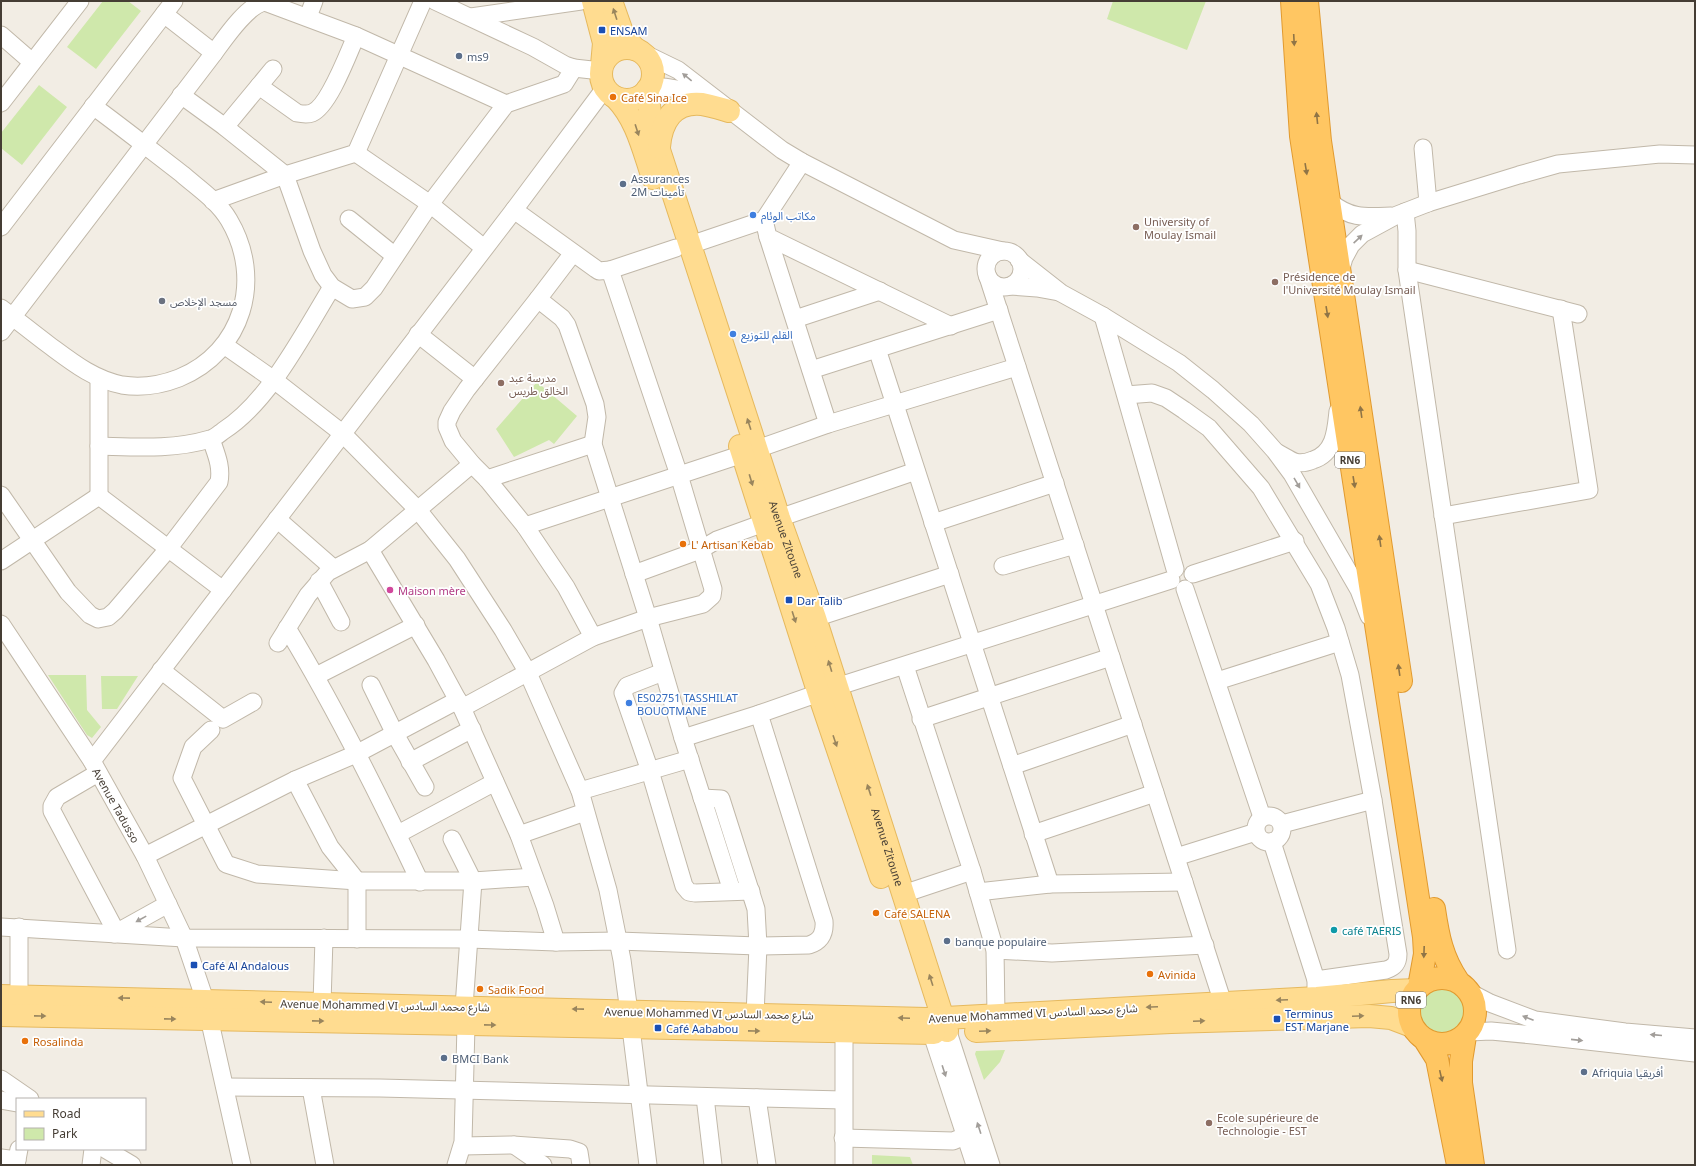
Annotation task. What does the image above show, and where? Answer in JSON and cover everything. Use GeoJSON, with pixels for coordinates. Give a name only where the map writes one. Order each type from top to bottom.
{"type":"FeatureCollection","features":[{"type":"Feature","properties":{"kind":"highway","name":"RN6"},"geometry":{"type":"LineString","coordinates":[[1292,1],[1301,136],[1339,392],[1424,937],[1424,954],[1418,988]]}},
{"type":"Feature","properties":{"kind":"highway","name":"RN6"},"geometry":{"type":"LineString","coordinates":[[1307,1],[1320,141],[1435,916],[1448,967],[1474,1001],[1474,1022],[1467,1034],[1461,1061],[1461,1083],[1473,1165]]}},
{"type":"Feature","properties":{"kind":"highway","name":"RN6"},"geometry":{"type":"LineString","coordinates":[[1458,1165],[1437,1059],[1409,1017],[1409,1007],[1411,998],[1418,988],[1428,981],[1438,978],[1448,978],[1464,986]]}},
{"type":"Feature","properties":{"kind":"highway"},"geometry":{"type":"LineString","coordinates":[[1419,1033],[1436,1044],[1446,1045],[1456,1042],[1467,1034]]}},
{"type":"Feature","properties":{"kind":"main road"},"geometry":{"type":"LineString","coordinates":[[593,1],[604,43],[606,80],[627,100],[633,99],[643,94],[648,88],[652,72],[647,58],[638,51],[624,35],[611,1]]}},
{"type":"Feature","properties":{"kind":"main road"},"geometry":{"type":"LineString","coordinates":[[606,80],[609,55],[619,49],[627,48],[638,51]]}},
{"type":"Feature","properties":{"kind":"main road","name":"Avenue Zitoune"},"geometry":{"type":"LineString","coordinates":[[606,80],[634,122],[683,247],[937,1026]]}},
{"type":"Feature","properties":{"kind":"main road","name":"Avenue Zitoune"},"geometry":{"type":"LineString","coordinates":[[648,88],[650,113],[683,247]]}},
{"type":"Feature","properties":{"kind":"main road"},"geometry":{"type":"LineString","coordinates":[[659,150],[663,127],[672,112],[686,105],[701,104],[723,106]]}},
{"type":"Feature","properties":{"kind":"main road","name":"Avenue Zitoune"},"geometry":{"type":"LineString","coordinates":[[772,520],[814,618],[828,691],[903,894],[937,1026]]}},
{"type":"Feature","properties":{"kind":"main road","name":"Avenue Mohammed VI شارع محمد السادس"},"geometry":{"type":"LineString","coordinates":[[630,1020],[755,1015],[937,1026],[996,1015],[1223,1003],[1316,989],[1392,991],[1418,988]]}},
{"type":"Feature","properties":{"kind":"main road","name":"Avenue Mohammed VI شارع محمد السادس"},"geometry":{"type":"LineString","coordinates":[[10,996],[207,1010],[630,1020],[844,1033],[937,1026],[1171,1022],[1369,1016],[1391,1018],[1419,1033]]}},
{"type":"Feature","properties":{"kind":"main road","name":"Avenue Mohammed VI شارع محمد السادس"},"geometry":{"type":"LineString","coordinates":[[1,1015],[207,1010],[322,1004],[465,1016]]}},
{"type":"Feature","properties":{"kind":"street"},"geometry":{"type":"LineString","coordinates":[[1,103],[80,1]]}},
{"type":"Feature","properties":{"kind":"street"},"geometry":{"type":"LineString","coordinates":[[1,227],[174,1]]}},
{"type":"Feature","properties":{"kind":"street"},"geometry":{"type":"LineString","coordinates":[[308,17],[314,1]]}},
{"type":"Feature","properties":{"kind":"street"},"geometry":{"type":"LineString","coordinates":[[213,201],[285,175],[356,152],[423,1]]}},
{"type":"Feature","properties":{"kind":"street"},"geometry":{"type":"LineString","coordinates":[[114,934],[113,926],[52,812],[52,806],[57,797],[95,767],[161,670],[514,210],[606,80],[564,65],[533,47],[435,1]]}},
{"type":"Feature","properties":{"kind":"street"},"geometry":{"type":"LineString","coordinates":[[471,17],[581,1]]}},
{"type":"Feature","properties":{"kind":"street"},"geometry":{"type":"LineString","coordinates":[[1,332],[7,312],[144,144],[214,53],[247,13],[260,2],[308,17],[356,36],[506,104]]}},
{"type":"Feature","properties":{"kind":"street"},"geometry":{"type":"LineString","coordinates":[[164,14],[214,53]]}},
{"type":"Feature","properties":{"kind":"street"},"geometry":{"type":"LineString","coordinates":[[1,35],[32,62]]}},
{"type":"Feature","properties":{"kind":"street"},"geometry":{"type":"LineString","coordinates":[[259,86],[297,113],[312,113],[322,105],[329,94],[356,36]]}},
{"type":"Feature","properties":{"kind":"street"},"geometry":{"type":"LineString","coordinates":[[638,51],[678,70],[782,150],[802,162],[954,240],[1003,252],[1009,252],[1061,293],[1103,316],[1179,363],[1213,390],[1252,424],[1292,474],[1359,590],[1379,642]]}},
{"type":"Feature","properties":{"kind":"street"},"geometry":{"type":"LineString","coordinates":[[181,95],[225,127],[285,175],[312,251],[323,275],[332,287],[352,299],[365,297],[374,288],[430,204],[506,104],[564,84],[574,68]]}},
{"type":"Feature","properties":{"kind":"street"},"geometry":{"type":"LineString","coordinates":[[225,127],[273,69]]}},
{"type":"Feature","properties":{"kind":"street"},"geometry":{"type":"LineString","coordinates":[[648,88],[662,86],[672,87],[723,106]]}},
{"type":"Feature","properties":{"kind":"street"},"geometry":{"type":"LineString","coordinates":[[7,312],[78,367],[98,378],[123,385],[140,386],[171,381],[200,367],[213,357],[224,345],[233,331],[243,305],[247,282],[243,249],[237,233],[228,218],[213,201],[144,144],[93,106]]}},
{"type":"Feature","properties":{"kind":"street"},"geometry":{"type":"LineString","coordinates":[[1423,148],[1428,203]]}},
{"type":"Feature","properties":{"kind":"street"},"geometry":{"type":"LineString","coordinates":[[356,152],[430,204],[484,248]]}},
{"type":"Feature","properties":{"kind":"street"},"geometry":{"type":"LineString","coordinates":[[1340,272],[1344,258],[1351,245],[1362,234],[1401,214],[1428,203],[1558,164],[1660,154],[1695,155]]}},
{"type":"Feature","properties":{"kind":"street"},"geometry":{"type":"LineString","coordinates":[[514,210],[599,271],[610,270],[764,220],[802,162]]}},
{"type":"Feature","properties":{"kind":"street"},"geometry":{"type":"LineString","coordinates":[[1330,202],[1340,210],[1358,217],[1401,214]]}},
{"type":"Feature","properties":{"kind":"street"},"geometry":{"type":"LineString","coordinates":[[1401,214],[1408,231],[1407,270],[1507,950]]}},
{"type":"Feature","properties":{"kind":"street"},"geometry":{"type":"LineString","coordinates":[[350,219],[395,256]]}},
{"type":"Feature","properties":{"kind":"street"},"geometry":{"type":"LineString","coordinates":[[764,220],[768,237],[828,424]]}},
{"type":"Feature","properties":{"kind":"street"},"geometry":{"type":"LineString","coordinates":[[768,237],[951,326]]}},
{"type":"Feature","properties":{"kind":"street"},"geometry":{"type":"LineString","coordinates":[[954,240],[971,255],[998,286],[1037,288],[1061,293]]}},
{"type":"Feature","properties":{"kind":"street"},"geometry":{"type":"LineString","coordinates":[[1003,252],[992,256],[988,260],[987,274],[1223,1003]]}},
{"type":"Feature","properties":{"kind":"street"},"geometry":{"type":"LineString","coordinates":[[573,253],[475,379],[452,411],[447,422],[447,428],[454,441],[472,464],[487,479],[525,526],[566,587],[593,637]]}},
{"type":"Feature","properties":{"kind":"street"},"geometry":{"type":"LineString","coordinates":[[997,305],[1000,293],[1014,284],[1021,275],[1021,265],[1019,260]]}},
{"type":"Feature","properties":{"kind":"street"},"geometry":{"type":"LineString","coordinates":[[145,856],[295,780],[356,754],[395,734],[528,673],[593,637],[648,618],[703,604],[709,600],[712,596],[713,589],[700,550],[679,475],[610,270]]}},
{"type":"Feature","properties":{"kind":"street"},"geometry":{"type":"LineString","coordinates":[[1407,270],[1578,314]]}},
{"type":"Feature","properties":{"kind":"street"},"geometry":{"type":"LineString","coordinates":[[99,446],[158,448],[211,439],[240,420],[274,380],[332,287]]}},
{"type":"Feature","properties":{"kind":"street"},"geometry":{"type":"LineString","coordinates":[[795,319],[880,291]]}},
{"type":"Feature","properties":{"kind":"street"},"geometry":{"type":"LineString","coordinates":[[538,299],[562,318],[571,332],[596,404],[597,417],[593,444],[609,499],[648,618],[683,738],[732,891]]}},
{"type":"Feature","properties":{"kind":"street"},"geometry":{"type":"LineString","coordinates":[[811,370],[951,326],[997,305]]}},
{"type":"Feature","properties":{"kind":"street"},"geometry":{"type":"LineString","coordinates":[[1443,516],[1589,490],[1561,309]]}},
{"type":"Feature","properties":{"kind":"street"},"geometry":{"type":"LineString","coordinates":[[1103,316],[1181,578],[1217,681],[1259,824],[1259,838],[1265,842],[1272,842],[1277,840],[1283,830],[1279,819],[1268,815],[1259,824],[1176,857]]}},
{"type":"Feature","properties":{"kind":"street"},"geometry":{"type":"LineString","coordinates":[[418,334],[475,379]]}},
{"type":"Feature","properties":{"kind":"street"},"geometry":{"type":"LineString","coordinates":[[224,345],[274,380],[342,433],[418,510],[457,559],[486,602],[528,673],[580,791],[608,890],[618,941],[630,1020],[648,1165]]}},
{"type":"Feature","properties":{"kind":"street"},"geometry":{"type":"LineString","coordinates":[[877,349],[1050,884]]}},
{"type":"Feature","properties":{"kind":"street"},"geometry":{"type":"LineString","coordinates":[[525,526],[609,499],[828,424],[1017,367]]}},
{"type":"Feature","properties":{"kind":"street"},"geometry":{"type":"LineString","coordinates":[[98,378],[99,496]]}},
{"type":"Feature","properties":{"kind":"street"},"geometry":{"type":"LineString","coordinates":[[1275,451],[1296,462],[1308,462],[1317,459],[1326,453],[1333,444],[1336,430],[1339,392]]}},
{"type":"Feature","properties":{"kind":"street"},"geometry":{"type":"LineString","coordinates":[[1126,394],[1152,393],[1166,398],[1209,428],[1261,488],[1319,584],[1350,675],[1373,800],[1398,954],[1398,961],[1392,968],[1316,989],[1272,842]]}},
{"type":"Feature","properties":{"kind":"street"},"geometry":{"type":"LineString","coordinates":[[1,496],[68,592],[90,615],[98,619],[108,617],[115,611],[168,549],[219,482],[221,473],[220,464],[211,439]]}},
{"type":"Feature","properties":{"kind":"street"},"geometry":{"type":"LineString","coordinates":[[487,479],[593,444]]}},
{"type":"Feature","properties":{"kind":"street"},"geometry":{"type":"LineString","coordinates":[[420,882],[398,834],[316,676],[282,635],[308,595],[319,581],[333,568],[370,550],[472,464]]}},
{"type":"Feature","properties":{"kind":"street"},"geometry":{"type":"LineString","coordinates":[[634,574],[700,550],[717,540],[916,471]]}},
{"type":"Feature","properties":{"kind":"street"},"geometry":{"type":"LineString","coordinates":[[933,523],[1055,483]]}},
{"type":"Feature","properties":{"kind":"street"},"geometry":{"type":"LineString","coordinates":[[99,496],[223,590]]}},
{"type":"Feature","properties":{"kind":"street"},"geometry":{"type":"LineString","coordinates":[[1,561],[99,496]]}},
{"type":"Feature","properties":{"kind":"street"},"geometry":{"type":"LineString","coordinates":[[277,519],[333,568]]}},
{"type":"Feature","properties":{"kind":"street"},"geometry":{"type":"LineString","coordinates":[[683,738],[1094,604],[1181,578],[1294,541]]}},
{"type":"Feature","properties":{"kind":"street"},"geometry":{"type":"LineString","coordinates":[[1003,566],[1075,545]]}},
{"type":"Feature","properties":{"kind":"street"},"geometry":{"type":"LineString","coordinates":[[370,550],[416,625],[460,704],[472,729],[519,835],[546,906],[556,942]]}},
{"type":"Feature","properties":{"kind":"street"},"geometry":{"type":"LineString","coordinates":[[814,618],[950,574]]}},
{"type":"Feature","properties":{"kind":"street"},"geometry":{"type":"LineString","coordinates":[[319,581],[341,622]]}},
{"type":"Feature","properties":{"kind":"street","name":"Avenue Tadusso"},"geometry":{"type":"LineString","coordinates":[[1,624],[95,767],[145,856],[184,938],[207,1010],[242,1165]]}},
{"type":"Feature","properties":{"kind":"street"},"geometry":{"type":"LineString","coordinates":[[316,676],[416,625]]}},
{"type":"Feature","properties":{"kind":"street"},"geometry":{"type":"LineString","coordinates":[[1217,681],[1340,642]]}},
{"type":"Feature","properties":{"kind":"street"},"geometry":{"type":"LineString","coordinates":[[921,719],[1112,657]]}},
{"type":"Feature","properties":{"kind":"street"},"geometry":{"type":"LineString","coordinates":[[905,666],[921,719],[972,871],[995,950],[996,1015]]}},
{"type":"Feature","properties":{"kind":"street"},"geometry":{"type":"LineString","coordinates":[[161,670],[223,719],[253,702]]}},
{"type":"Feature","properties":{"kind":"street"},"geometry":{"type":"LineString","coordinates":[[664,672],[627,686],[623,693],[650,771],[672,848],[686,890],[695,893],[751,891]]}},
{"type":"Feature","properties":{"kind":"street"},"geometry":{"type":"LineString","coordinates":[[371,685],[395,734],[425,787]]}},
{"type":"Feature","properties":{"kind":"street"},"geometry":{"type":"LineString","coordinates":[[1,927],[184,938],[469,939],[556,942],[618,941],[758,946],[809,945],[816,943],[822,936],[824,921],[759,714]]}},
{"type":"Feature","properties":{"kind":"street"},"geometry":{"type":"LineString","coordinates":[[1012,766],[1133,724]]}},
{"type":"Feature","properties":{"kind":"street"},"geometry":{"type":"LineString","coordinates":[[410,762],[472,729]]}},
{"type":"Feature","properties":{"kind":"street"},"geometry":{"type":"LineString","coordinates":[[211,730],[192,747],[182,778],[226,864],[257,874],[357,882],[473,881],[534,877]]}},
{"type":"Feature","properties":{"kind":"street"},"geometry":{"type":"LineString","coordinates":[[580,791],[690,759]]}},
{"type":"Feature","properties":{"kind":"street"},"geometry":{"type":"LineString","coordinates":[[295,780],[330,847],[357,882],[357,939]]}},
{"type":"Feature","properties":{"kind":"street"},"geometry":{"type":"LineString","coordinates":[[398,834],[495,782]]}},
{"type":"Feature","properties":{"kind":"street"},"geometry":{"type":"LineString","coordinates":[[1033,834],[1155,793]]}},
{"type":"Feature","properties":{"kind":"street"},"geometry":{"type":"LineString","coordinates":[[702,798],[720,799],[756,909],[758,946],[755,1015]]}},
{"type":"Feature","properties":{"kind":"street"},"geometry":{"type":"LineString","coordinates":[[1282,824],[1373,800]]}},
{"type":"Feature","properties":{"kind":"street"},"geometry":{"type":"LineString","coordinates":[[519,835],[585,812]]}},
{"type":"Feature","properties":{"kind":"street"},"geometry":{"type":"LineString","coordinates":[[452,839],[473,881],[465,1016],[463,1146],[456,1165]]}},
{"type":"Feature","properties":{"kind":"street"},"geometry":{"type":"LineString","coordinates":[[903,894],[972,871]]}},
{"type":"Feature","properties":{"kind":"street"},"geometry":{"type":"LineString","coordinates":[[978,892],[1050,884],[1184,882]]}},
{"type":"Feature","properties":{"kind":"street"},"geometry":{"type":"LineString","coordinates":[[114,934],[168,904]]}},
{"type":"Feature","properties":{"kind":"street"},"geometry":{"type":"LineString","coordinates":[[10,996],[20,927]]}},
{"type":"Feature","properties":{"kind":"street"},"geometry":{"type":"LineString","coordinates":[[322,1004],[324,938]]}},
{"type":"Feature","properties":{"kind":"street"},"geometry":{"type":"LineString","coordinates":[[995,950],[1052,954],[1205,945]]}},
{"type":"Feature","properties":{"kind":"street"},"geometry":{"type":"LineString","coordinates":[[1464,986],[1490,1003],[1535,1020],[1625,1032],[1695,1038]]}},
{"type":"Feature","properties":{"kind":"street"},"geometry":{"type":"LineString","coordinates":[[937,1026],[965,1136],[975,1165]]}},
{"type":"Feature","properties":{"kind":"street"},"geometry":{"type":"LineString","coordinates":[[937,1026],[991,1165]]}},
{"type":"Feature","properties":{"kind":"street"},"geometry":{"type":"LineString","coordinates":[[1467,1034],[1491,1031],[1695,1053]]}},
{"type":"Feature","properties":{"kind":"street"},"geometry":{"type":"LineString","coordinates":[[844,1033],[844,1165]]}},
{"type":"Feature","properties":{"kind":"street"},"geometry":{"type":"LineString","coordinates":[[1,1079],[29,1098]]}},
{"type":"Feature","properties":{"kind":"street"},"geometry":{"type":"LineString","coordinates":[[225,1087],[843,1100]]}},
{"type":"Feature","properties":{"kind":"street"},"geometry":{"type":"LineString","coordinates":[[311,1088],[324,1165]]}},
{"type":"Feature","properties":{"kind":"street"},"geometry":{"type":"LineString","coordinates":[[705,1097],[713,1165]]}},
{"type":"Feature","properties":{"kind":"street"},"geometry":{"type":"LineString","coordinates":[[757,1098],[767,1165]]}},
{"type":"Feature","properties":{"kind":"street"},"geometry":{"type":"LineString","coordinates":[[1,1100],[16,1103]]}},
{"type":"Feature","properties":{"kind":"street"},"geometry":{"type":"LineString","coordinates":[[843,1138],[953,1141],[965,1136]]}},
{"type":"Feature","properties":{"kind":"street"},"geometry":{"type":"LineString","coordinates":[[463,1146],[513,1145],[565,1148],[576,1151],[580,1155],[581,1165]]}},
{"type":"Feature","properties":{"kind":"street"},"geometry":{"type":"LineString","coordinates":[[513,1145],[542,1165]]}},
{"type":"Feature","properties":{"kind":"street"},"geometry":{"type":"LineString","coordinates":[[91,1165],[93,1150]]}},
{"type":"Feature","properties":{"kind":"street"},"geometry":{"type":"LineString","coordinates":[[108,1150],[132,1165]]}},
{"type":"Feature","properties":{"kind":"green space"},"geometry":{"type":"Polygon","coordinates":[[[103,1],[128,1],[141,11],[96,69],[67,47],[103,1]]]}},
{"type":"Feature","properties":{"kind":"green space"},"geometry":{"type":"Polygon","coordinates":[[[1113,1],[1206,1],[1187,50],[1107,19],[1113,1]]]}},
{"type":"Feature","properties":{"kind":"green space"},"geometry":{"type":"Polygon","coordinates":[[[39,85],[67,107],[22,165],[1,148],[1,133],[39,85]]]}},
{"type":"Feature","properties":{"kind":"green space"},"geometry":{"type":"Polygon","coordinates":[[[537,382],[577,416],[554,444],[549,440],[514,457],[496,429],[537,382]]]}},
{"type":"Feature","properties":{"kind":"green space"},"geometry":{"type":"Polygon","coordinates":[[[48,675],[86,675],[87,710],[101,727],[92,738],[87,735],[48,675]]]}},
{"type":"Feature","properties":{"kind":"green space"},"geometry":{"type":"Polygon","coordinates":[[[101,676],[138,676],[117,709],[102,709],[101,676]]]}},
{"type":"Feature","properties":{"kind":"green space"},"geometry":{"type":"Polygon","coordinates":[[[1434,987],[1444,987],[1457,994],[1464,1007],[1464,1017],[1457,1030],[1444,1037],[1434,1037],[1425,1033],[1418,1026],[1414,1017],[1414,1007],[1418,998],[1425,991],[1434,987]]]}},
{"type":"Feature","properties":{"kind":"green space"},"geometry":{"type":"Polygon","coordinates":[[[1005,1050],[1000,1062],[984,1080],[975,1054],[976,1051],[1005,1050]]]}},
{"type":"Feature","properties":{"kind":"green space"},"geometry":{"type":"Polygon","coordinates":[[[872,1155],[910,1157],[913,1165],[872,1165],[872,1155]]]}},
{"type":"Feature","properties":{"kind":"place","name":"ENSAM"},"geometry":{"type":"Point","coordinates":[602,30]}},
{"type":"Feature","properties":{"kind":"place","name":"ms9"},"geometry":{"type":"Point","coordinates":[459,56]}},
{"type":"Feature","properties":{"kind":"place","name":"Café Sina Ice"},"geometry":{"type":"Point","coordinates":[613,97]}},
{"type":"Feature","properties":{"kind":"place","name":"Assurances 2M تأمينات"},"geometry":{"type":"Point","coordinates":[623,184]}},
{"type":"Feature","properties":{"kind":"place","name":"مكاتب الوئام"},"geometry":{"type":"Point","coordinates":[753,215]}},
{"type":"Feature","properties":{"kind":"place","name":"University of Moulay Ismail"},"geometry":{"type":"Point","coordinates":[1136,227]}},
{"type":"Feature","properties":{"kind":"place","name":"Présidence de l'Université Moulay Ismail"},"geometry":{"type":"Point","coordinates":[1275,282]}},
{"type":"Feature","properties":{"kind":"place","name":"مسجد الإخلاص"},"geometry":{"type":"Point","coordinates":[162,301]}},
{"type":"Feature","properties":{"kind":"place","name":"القلم للتوزيع"},"geometry":{"type":"Point","coordinates":[733,334]}},
{"type":"Feature","properties":{"kind":"place","name":"مدرسة عبد الخالق طريس"},"geometry":{"type":"Point","coordinates":[501,383]}},
{"type":"Feature","properties":{"kind":"place","name":"L' Artisan Kebab"},"geometry":{"type":"Point","coordinates":[683,544]}},
{"type":"Feature","properties":{"kind":"place","name":"Maison mère"},"geometry":{"type":"Point","coordinates":[390,590]}},
{"type":"Feature","properties":{"kind":"place","name":"Dar Talib"},"geometry":{"type":"Point","coordinates":[789,600]}},
{"type":"Feature","properties":{"kind":"place","name":"ES02751 TASSHILAT BOUOTMANE"},"geometry":{"type":"Point","coordinates":[629,703]}},
{"type":"Feature","properties":{"kind":"place","name":"Café SALENA"},"geometry":{"type":"Point","coordinates":[876,913]}},
{"type":"Feature","properties":{"kind":"place","name":"café TAERIS"},"geometry":{"type":"Point","coordinates":[1334,930]}},
{"type":"Feature","properties":{"kind":"place","name":"banque populaire"},"geometry":{"type":"Point","coordinates":[947,941]}},
{"type":"Feature","properties":{"kind":"place","name":"Café Al Andalous"},"geometry":{"type":"Point","coordinates":[194,965]}},
{"type":"Feature","properties":{"kind":"place","name":"Avinida"},"geometry":{"type":"Point","coordinates":[1150,974]}},
{"type":"Feature","properties":{"kind":"place","name":"Sadik Food"},"geometry":{"type":"Point","coordinates":[480,989]}},
{"type":"Feature","properties":{"kind":"place","name":"Terminus EST Marjane"},"geometry":{"type":"Point","coordinates":[1277,1019]}},
{"type":"Feature","properties":{"kind":"place","name":"Café Aababou"},"geometry":{"type":"Point","coordinates":[658,1028]}},
{"type":"Feature","properties":{"kind":"place","name":"Rosalinda"},"geometry":{"type":"Point","coordinates":[25,1041]}},
{"type":"Feature","properties":{"kind":"place","name":"BMCI Bank"},"geometry":{"type":"Point","coordinates":[444,1058]}},
{"type":"Feature","properties":{"kind":"place","name":"Afriquia أفريقيا"},"geometry":{"type":"Point","coordinates":[1584,1072]}},
{"type":"Feature","properties":{"kind":"place","name":"Ecole supérieure de Technologie - EST"},"geometry":{"type":"Point","coordinates":[1209,1123]}}]}
